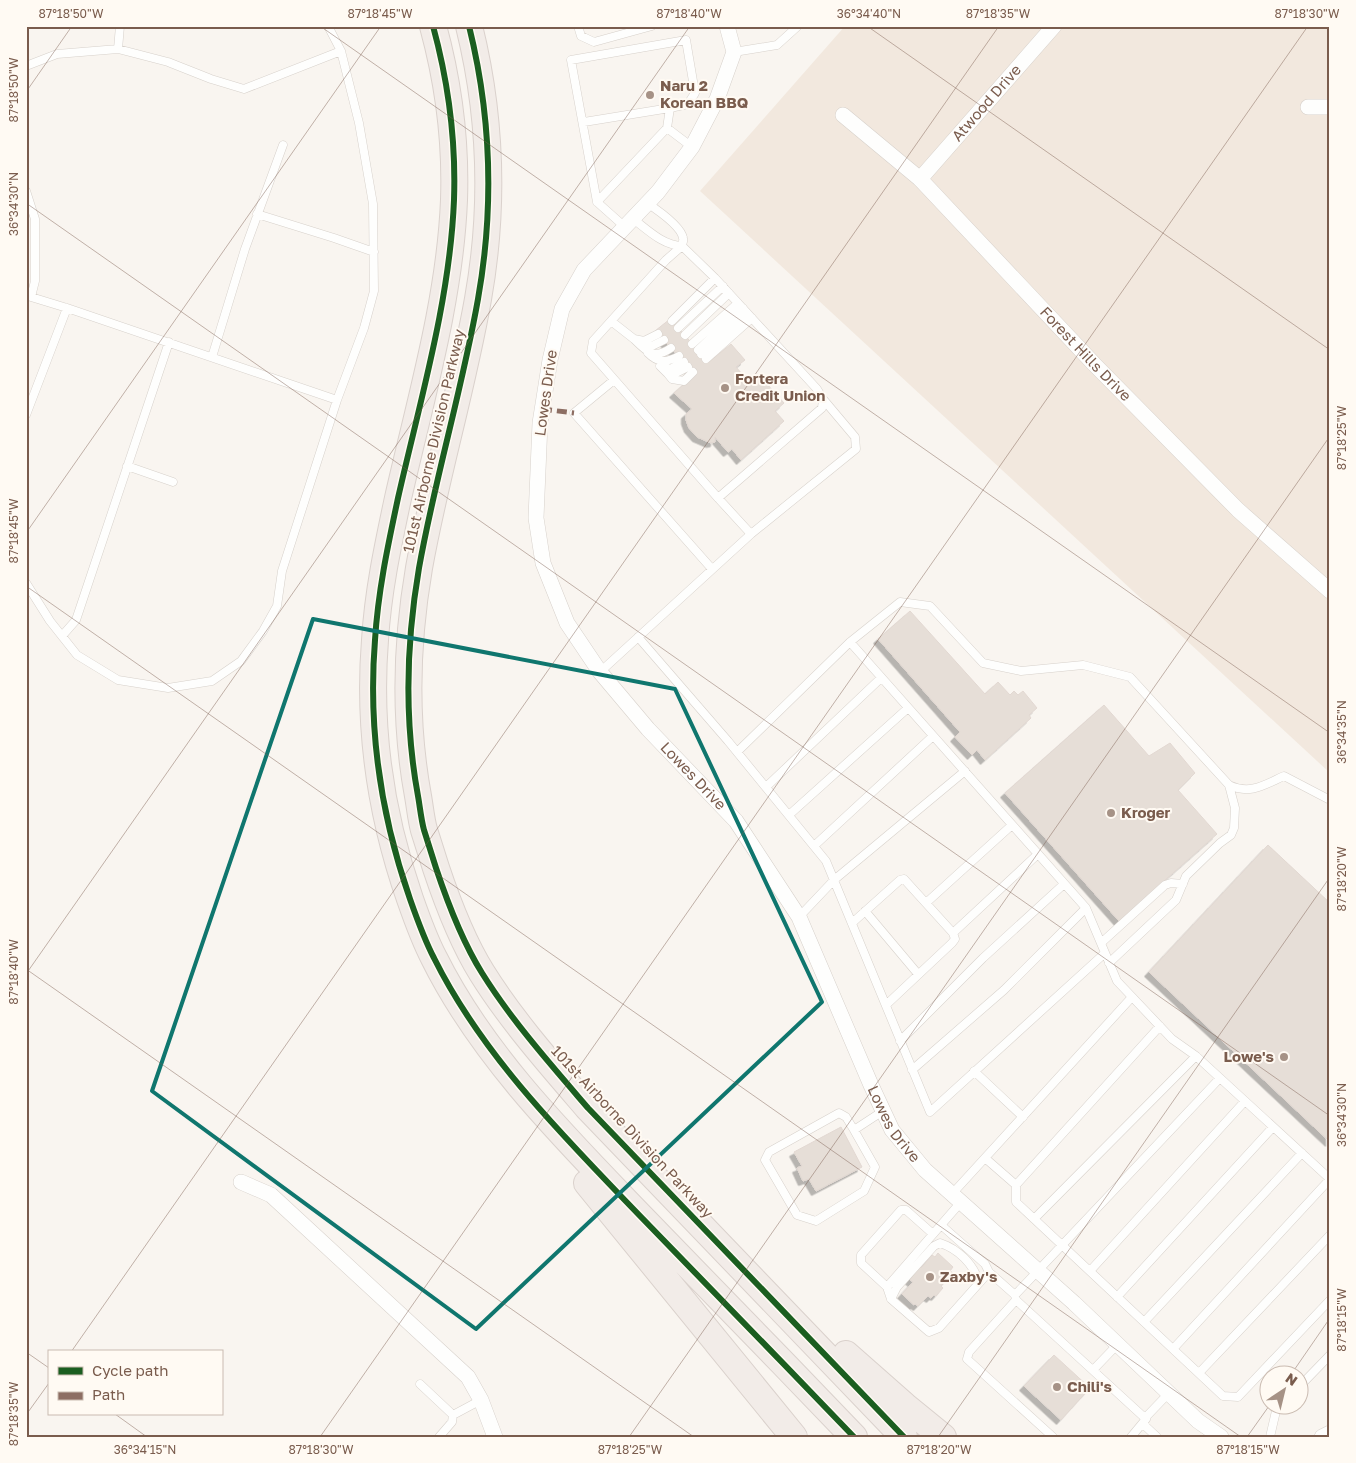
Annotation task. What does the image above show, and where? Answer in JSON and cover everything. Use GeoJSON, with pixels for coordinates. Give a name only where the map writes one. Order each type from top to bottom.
{"type":"FeatureCollection","features":[{"type":"Feature","properties":{"kind":"highway","name":"101st Airborne Division Parkway"},"geometry":{"type":"LineString","coordinates":[[433,26],[441,55],[449,101],[454,199],[439,319],[386,556],[374,644],[374,733],[381,787],[391,838],[420,926],[434,958],[456,998],[509,1072],[610,1185],[854,1437]]}},
{"type":"Feature","properties":{"kind":"highway","name":"101st Airborne Division Parkway"},"geometry":{"type":"LineString","coordinates":[[469,26],[480,72],[486,118],[488,164],[485,242],[479,296],[419,567],[411,624],[407,688],[411,759],[424,828],[460,932],[482,973],[549,1064],[588,1108],[904,1437]]}},
{"type":"Feature","properties":{"kind":"highway"},"geometry":{"type":"LineString","coordinates":[[509,1072],[556,1145],[794,1437]]}},
{"type":"Feature","properties":{"kind":"highway"},"geometry":{"type":"LineString","coordinates":[[634,1155],[850,1358],[943,1437]]}},
{"type":"Feature","properties":{"kind":"street"},"geometry":{"type":"LineString","coordinates":[[727,26],[734,52]]}},
{"type":"Feature","properties":{"kind":"street","name":"Atwood Drive"},"geometry":{"type":"LineString","coordinates":[[920,179],[1054,26]]}},
{"type":"Feature","properties":{"kind":"street","name":"Lowes Drive"},"geometry":{"type":"LineString","coordinates":[[734,52],[717,99],[692,148],[658,192],[584,270],[562,309],[550,360],[540,423],[536,518],[543,562],[567,623],[600,672],[648,729],[736,821],[799,917],[892,1130],[925,1170],[1038,1270],[1168,1394],[1198,1421],[1221,1437]]}},
{"type":"Feature","properties":{"kind":"street"},"geometry":{"type":"LineString","coordinates":[[1308,107],[1330,107]]}},
{"type":"Feature","properties":{"kind":"street","name":"Forest Hills Drive"},"geometry":{"type":"LineString","coordinates":[[843,115],[920,179],[1094,364],[1238,510],[1330,591]]}},
{"type":"Feature","properties":{"kind":"street"},"geometry":{"type":"LineString","coordinates":[[241,1182],[271,1195],[468,1377],[481,1400],[495,1437]]}},
{"type":"Feature","properties":{"kind":"street"},"geometry":{"type":"LineString","coordinates":[[1322,1437],[1330,1432]]}},
{"type":"Feature","properties":{"kind":"lane"},"geometry":{"type":"LineString","coordinates":[[118,49],[120,26]]}},
{"type":"Feature","properties":{"kind":"lane"},"geometry":{"type":"LineString","coordinates":[[26,583],[50,621],[77,655],[118,680],[168,688],[212,681],[241,660],[263,631],[277,606],[282,571],[338,400],[364,328],[374,291],[373,204],[359,123],[341,50],[328,26]]}},
{"type":"Feature","properties":{"kind":"lane"},"geometry":{"type":"LineString","coordinates":[[578,26],[582,36],[594,42],[652,26]]}},
{"type":"Feature","properties":{"kind":"lane"},"geometry":{"type":"LineString","coordinates":[[734,52],[776,45],[798,26]]}},
{"type":"Feature","properties":{"kind":"lane"},"geometry":{"type":"LineString","coordinates":[[584,122],[688,104],[696,93],[686,40],[571,60],[584,122],[597,202],[671,246],[682,246],[723,286],[817,389],[855,437],[856,449],[751,534],[600,672]]}},
{"type":"Feature","properties":{"kind":"lane"},"geometry":{"type":"LineString","coordinates":[[26,66],[57,54],[118,49],[168,62],[211,80],[244,89],[341,50]]}},
{"type":"Feature","properties":{"kind":"lane"},"geometry":{"type":"LineString","coordinates":[[597,202],[667,128],[670,108]]}},
{"type":"Feature","properties":{"kind":"lane"},"geometry":{"type":"LineString","coordinates":[[667,128],[692,148]]}},
{"type":"Feature","properties":{"kind":"lane"},"geometry":{"type":"LineString","coordinates":[[212,357],[257,214],[283,146]]}},
{"type":"Feature","properties":{"kind":"lane"},"geometry":{"type":"LineString","coordinates":[[26,191],[35,219],[35,281],[31,297],[338,400]]}},
{"type":"Feature","properties":{"kind":"lane"},"geometry":{"type":"LineString","coordinates":[[647,203],[661,213],[679,231],[683,238],[682,246],[666,260],[593,341],[591,352],[751,534]]}},
{"type":"Feature","properties":{"kind":"lane"},"geometry":{"type":"LineString","coordinates":[[257,214],[374,252]]}},
{"type":"Feature","properties":{"kind":"lane"},"geometry":{"type":"LineString","coordinates":[[672,321],[715,278]]}},
{"type":"Feature","properties":{"kind":"lane"},"geometry":{"type":"LineString","coordinates":[[678,328],[723,286]]}},
{"type":"Feature","properties":{"kind":"lane"},"geometry":{"type":"LineString","coordinates":[[684,335],[729,293]]}},
{"type":"Feature","properties":{"kind":"lane"},"geometry":{"type":"LineString","coordinates":[[26,415],[67,308]]}},
{"type":"Feature","properties":{"kind":"lane"},"geometry":{"type":"LineString","coordinates":[[745,310],[700,352],[745,310]]}},
{"type":"Feature","properties":{"kind":"lane"},"geometry":{"type":"LineString","coordinates":[[611,321],[634,339],[667,374],[674,374],[686,364],[658,363]]}},
{"type":"Feature","properties":{"kind":"lane"},"geometry":{"type":"LineString","coordinates":[[634,339],[644,341],[658,334]]}},
{"type":"Feature","properties":{"kind":"lane"},"geometry":{"type":"LineString","coordinates":[[634,339],[652,346],[664,340]]}},
{"type":"Feature","properties":{"kind":"lane"},"geometry":{"type":"LineString","coordinates":[[62,636],[76,620],[169,342]]}},
{"type":"Feature","properties":{"kind":"lane"},"geometry":{"type":"LineString","coordinates":[[644,349],[653,354],[661,355],[671,348]]}},
{"type":"Feature","properties":{"kind":"lane"},"geometry":{"type":"LineString","coordinates":[[614,380],[574,412],[712,569]]}},
{"type":"Feature","properties":{"kind":"lane"},"geometry":{"type":"LineString","coordinates":[[718,498],[822,408],[824,400]]}},
{"type":"Feature","properties":{"kind":"lane"},"geometry":{"type":"LineString","coordinates":[[127,466],[173,482]]}},
{"type":"Feature","properties":{"kind":"lane"},"geometry":{"type":"LineString","coordinates":[[737,752],[850,642],[900,602],[930,606],[983,663],[1021,671],[1083,665],[1130,676],[1229,785],[1236,788],[1254,790],[1284,776],[1330,800]]}},
{"type":"Feature","properties":{"kind":"lane"},"geometry":{"type":"LineString","coordinates":[[638,637],[737,752],[826,861],[930,1112],[1105,953]]}},
{"type":"Feature","properties":{"kind":"lane"},"geometry":{"type":"LineString","coordinates":[[850,642],[1086,908],[1117,981],[1172,1039],[1196,1056],[1330,1179],[1173,1349]]}},
{"type":"Feature","properties":{"kind":"lane"},"geometry":{"type":"LineString","coordinates":[[766,787],[882,678]]}},
{"type":"Feature","properties":{"kind":"lane"},"geometry":{"type":"LineString","coordinates":[[789,816],[908,708]]}},
{"type":"Feature","properties":{"kind":"lane"},"geometry":{"type":"LineString","coordinates":[[814,846],[933,736]]}},
{"type":"Feature","properties":{"kind":"lane"},"geometry":{"type":"LineString","coordinates":[[799,917],[834,880],[965,771]]}},
{"type":"Feature","properties":{"kind":"lane"},"geometry":{"type":"LineString","coordinates":[[1109,962],[1176,900],[1186,876],[1232,835],[1235,808],[1229,785]]}},
{"type":"Feature","properties":{"kind":"lane"},"geometry":{"type":"LineString","coordinates":[[926,902],[1012,825]]}},
{"type":"Feature","properties":{"kind":"lane"},"geometry":{"type":"LineString","coordinates":[[953,933],[1038,854]]}},
{"type":"Feature","properties":{"kind":"lane"},"geometry":{"type":"LineString","coordinates":[[852,923],[900,880],[904,879],[953,933],[955,939],[952,943],[886,1006]]}},
{"type":"Feature","properties":{"kind":"lane"},"geometry":{"type":"LineString","coordinates":[[1101,943],[1165,886],[1171,882],[1183,884]]}},
{"type":"Feature","properties":{"kind":"lane"},"geometry":{"type":"LineString","coordinates":[[900,1041],[983,958],[1064,884]]}},
{"type":"Feature","properties":{"kind":"lane"},"geometry":{"type":"LineString","coordinates":[[912,1070],[1004,990],[1086,908]]}},
{"type":"Feature","properties":{"kind":"lane"},"geometry":{"type":"LineString","coordinates":[[865,911],[918,974]]}},
{"type":"Feature","properties":{"kind":"lane"},"geometry":{"type":"LineString","coordinates":[[887,1287],[941,1225],[956,1198],[985,1158],[1132,997]]}},
{"type":"Feature","properties":{"kind":"lane"},"geometry":{"type":"LineString","coordinates":[[1160,1026],[1016,1185],[1016,1202],[1223,1396],[1238,1397],[1258,1376]]}},
{"type":"Feature","properties":{"kind":"lane"},"geometry":{"type":"LineString","coordinates":[[1034,1219],[1196,1056]]}},
{"type":"Feature","properties":{"kind":"lane"},"geometry":{"type":"LineString","coordinates":[[974,1071],[1022,1117]]}},
{"type":"Feature","properties":{"kind":"lane"},"geometry":{"type":"LineString","coordinates":[[1053,1437],[967,1359],[969,1352],[1038,1270],[1220,1078]]}},
{"type":"Feature","properties":{"kind":"lane"},"geometry":{"type":"LineString","coordinates":[[1090,1271],[1245,1101]]}},
{"type":"Feature","properties":{"kind":"lane"},"geometry":{"type":"LineString","coordinates":[[854,1130],[883,1111]]}},
{"type":"Feature","properties":{"kind":"lane"},"geometry":{"type":"LineString","coordinates":[[839,1113],[846,1117],[854,1130],[875,1167],[864,1191],[816,1221],[798,1215],[765,1160],[769,1152],[839,1113]]}},
{"type":"Feature","properties":{"kind":"lane"},"geometry":{"type":"LineString","coordinates":[[1117,1297],[1273,1127]]}},
{"type":"Feature","properties":{"kind":"lane"},"geometry":{"type":"LineString","coordinates":[[1144,1322],[1302,1153]]}},
{"type":"Feature","properties":{"kind":"lane"},"geometry":{"type":"LineString","coordinates":[[985,1158],[1016,1185]]}},
{"type":"Feature","properties":{"kind":"lane"},"geometry":{"type":"LineString","coordinates":[[933,1234],[906,1210],[901,1210],[861,1255],[861,1263],[887,1287],[891,1299],[929,1332],[939,1328],[989,1272]]}},
{"type":"Feature","properties":{"kind":"lane"},"geometry":{"type":"LineString","coordinates":[[941,1225],[985,1264],[989,1272],[1093,1370],[1144,1421],[1157,1437]]}},
{"type":"Feature","properties":{"kind":"lane"},"geometry":{"type":"LineString","coordinates":[[1198,1373],[1330,1235]]}},
{"type":"Feature","properties":{"kind":"lane"},"geometry":{"type":"LineString","coordinates":[[891,1299],[897,1287],[934,1246],[940,1243],[962,1256],[973,1269],[978,1283]]}},
{"type":"Feature","properties":{"kind":"lane"},"geometry":{"type":"LineString","coordinates":[[1268,1366],[1330,1300]]}},
{"type":"Feature","properties":{"kind":"lane"},"geometry":{"type":"LineString","coordinates":[[1093,1370],[1117,1345]]}},
{"type":"Feature","properties":{"kind":"lane"},"geometry":{"type":"LineString","coordinates":[[1308,1378],[1330,1355]]}},
{"type":"Feature","properties":{"kind":"lane"},"geometry":{"type":"LineString","coordinates":[[420,1384],[454,1416]]}},
{"type":"Feature","properties":{"kind":"lane"},"geometry":{"type":"LineString","coordinates":[[1131,1437],[1168,1394]]}},
{"type":"Feature","properties":{"kind":"lane"},"geometry":{"type":"LineString","coordinates":[[439,1437],[452,1422],[454,1416],[481,1400]]}},
{"type":"Feature","properties":{"kind":"lane"},"geometry":{"type":"LineString","coordinates":[[1270,1437],[1275,1416]]}},
{"type":"Feature","properties":{"kind":"highlighted area"},"geometry":{"type":"Polygon","coordinates":[[[313,619],[675,689],[822,1002],[476,1329],[152,1091],[313,619]]]}},
{"type":"Feature","properties":{"kind":"shaded area"},"geometry":{"type":"Polygon","coordinates":[[[845,26],[1330,26],[1330,773],[700,191],[845,26]]]}},
{"type":"Feature","properties":{"kind":"building","name":"Fortera Credit Union"},"geometry":{"type":"Polygon","coordinates":[[[670,319],[709,362],[731,344],[745,360],[736,367],[749,382],[758,374],[784,403],[775,411],[784,421],[741,460],[732,449],[728,452],[715,437],[715,442],[711,443],[697,437],[689,428],[686,414],[692,409],[674,393],[695,374],[655,331],[670,319]]]}},
{"type":"Feature","properties":{"kind":"building"},"geometry":{"type":"Polygon","coordinates":[[[910,611],[985,694],[998,682],[1010,695],[1014,691],[1018,695],[1023,691],[1037,708],[1029,715],[1031,718],[985,760],[977,750],[972,755],[955,737],[960,732],[878,639],[910,611]]]}},
{"type":"Feature","properties":{"kind":"building","name":"Kroger"},"geometry":{"type":"Polygon","coordinates":[[[1104,705],[1149,756],[1170,743],[1195,773],[1178,790],[1217,834],[1119,921],[1005,793],[1104,705]]]}},
{"type":"Feature","properties":{"kind":"building","name":"Lowe's"},"geometry":{"type":"Polygon","coordinates":[[[1268,845],[1330,903],[1330,1142],[1149,972],[1268,845]]]}},
{"type":"Feature","properties":{"kind":"building"},"geometry":{"type":"Polygon","coordinates":[[[841,1127],[862,1167],[816,1191],[809,1179],[803,1181],[797,1168],[802,1166],[794,1152],[841,1127]]]}},
{"type":"Feature","properties":{"kind":"building","name":"Zaxby's"},"geometry":{"type":"Polygon","coordinates":[[[938,1253],[953,1267],[950,1271],[953,1273],[941,1286],[943,1288],[936,1296],[934,1295],[931,1298],[928,1296],[918,1306],[914,1305],[902,1294],[913,1282],[910,1280],[919,1266],[921,1268],[932,1255],[935,1257],[938,1253]]]}},
{"type":"Feature","properties":{"kind":"building","name":"Chili's"},"geometry":{"type":"Polygon","coordinates":[[[1054,1355],[1090,1388],[1061,1420],[1024,1386],[1054,1355]]]}},
{"type":"Feature","properties":{"kind":"marked path"},"geometry":{"type":"LineString","coordinates":[[542,409],[574,413]]}},
{"type":"Feature","properties":{"kind":"cycle path"},"geometry":{"type":"LineString","coordinates":[[433,26],[447,90],[454,156],[454,200],[451,238],[447,275],[433,350],[398,498],[384,568],[376,622],[373,673],[373,706],[379,771],[384,804],[400,868],[427,944],[454,994],[477,1029],[528,1096],[585,1159],[854,1437]]}},
{"type":"Feature","properties":{"kind":"cycle path"},"geometry":{"type":"LineString","coordinates":[[469,26],[482,94],[486,128],[488,197],[483,265],[472,333],[425,534],[411,625],[408,682],[410,739],[424,830],[445,895],[468,948],[482,973],[519,1025],[588,1108],[904,1437]]}},
{"type":"Feature","properties":{"kind":"place","name":"Naru 2 Korean BBQ"},"geometry":{"type":"Point","coordinates":[650,95]}},
{"type":"Feature","properties":{"kind":"place","name":"Fortera Credit Union"},"geometry":{"type":"Point","coordinates":[725,388]}},
{"type":"Feature","properties":{"kind":"place","name":"Kroger"},"geometry":{"type":"Point","coordinates":[1111,813]}},
{"type":"Feature","properties":{"kind":"place","name":"Lowe's"},"geometry":{"type":"Point","coordinates":[1284,1057]}},
{"type":"Feature","properties":{"kind":"place","name":"Zaxby's"},"geometry":{"type":"Point","coordinates":[930,1277]}},
{"type":"Feature","properties":{"kind":"place","name":"Chili's"},"geometry":{"type":"Point","coordinates":[1057,1387]}}]}
